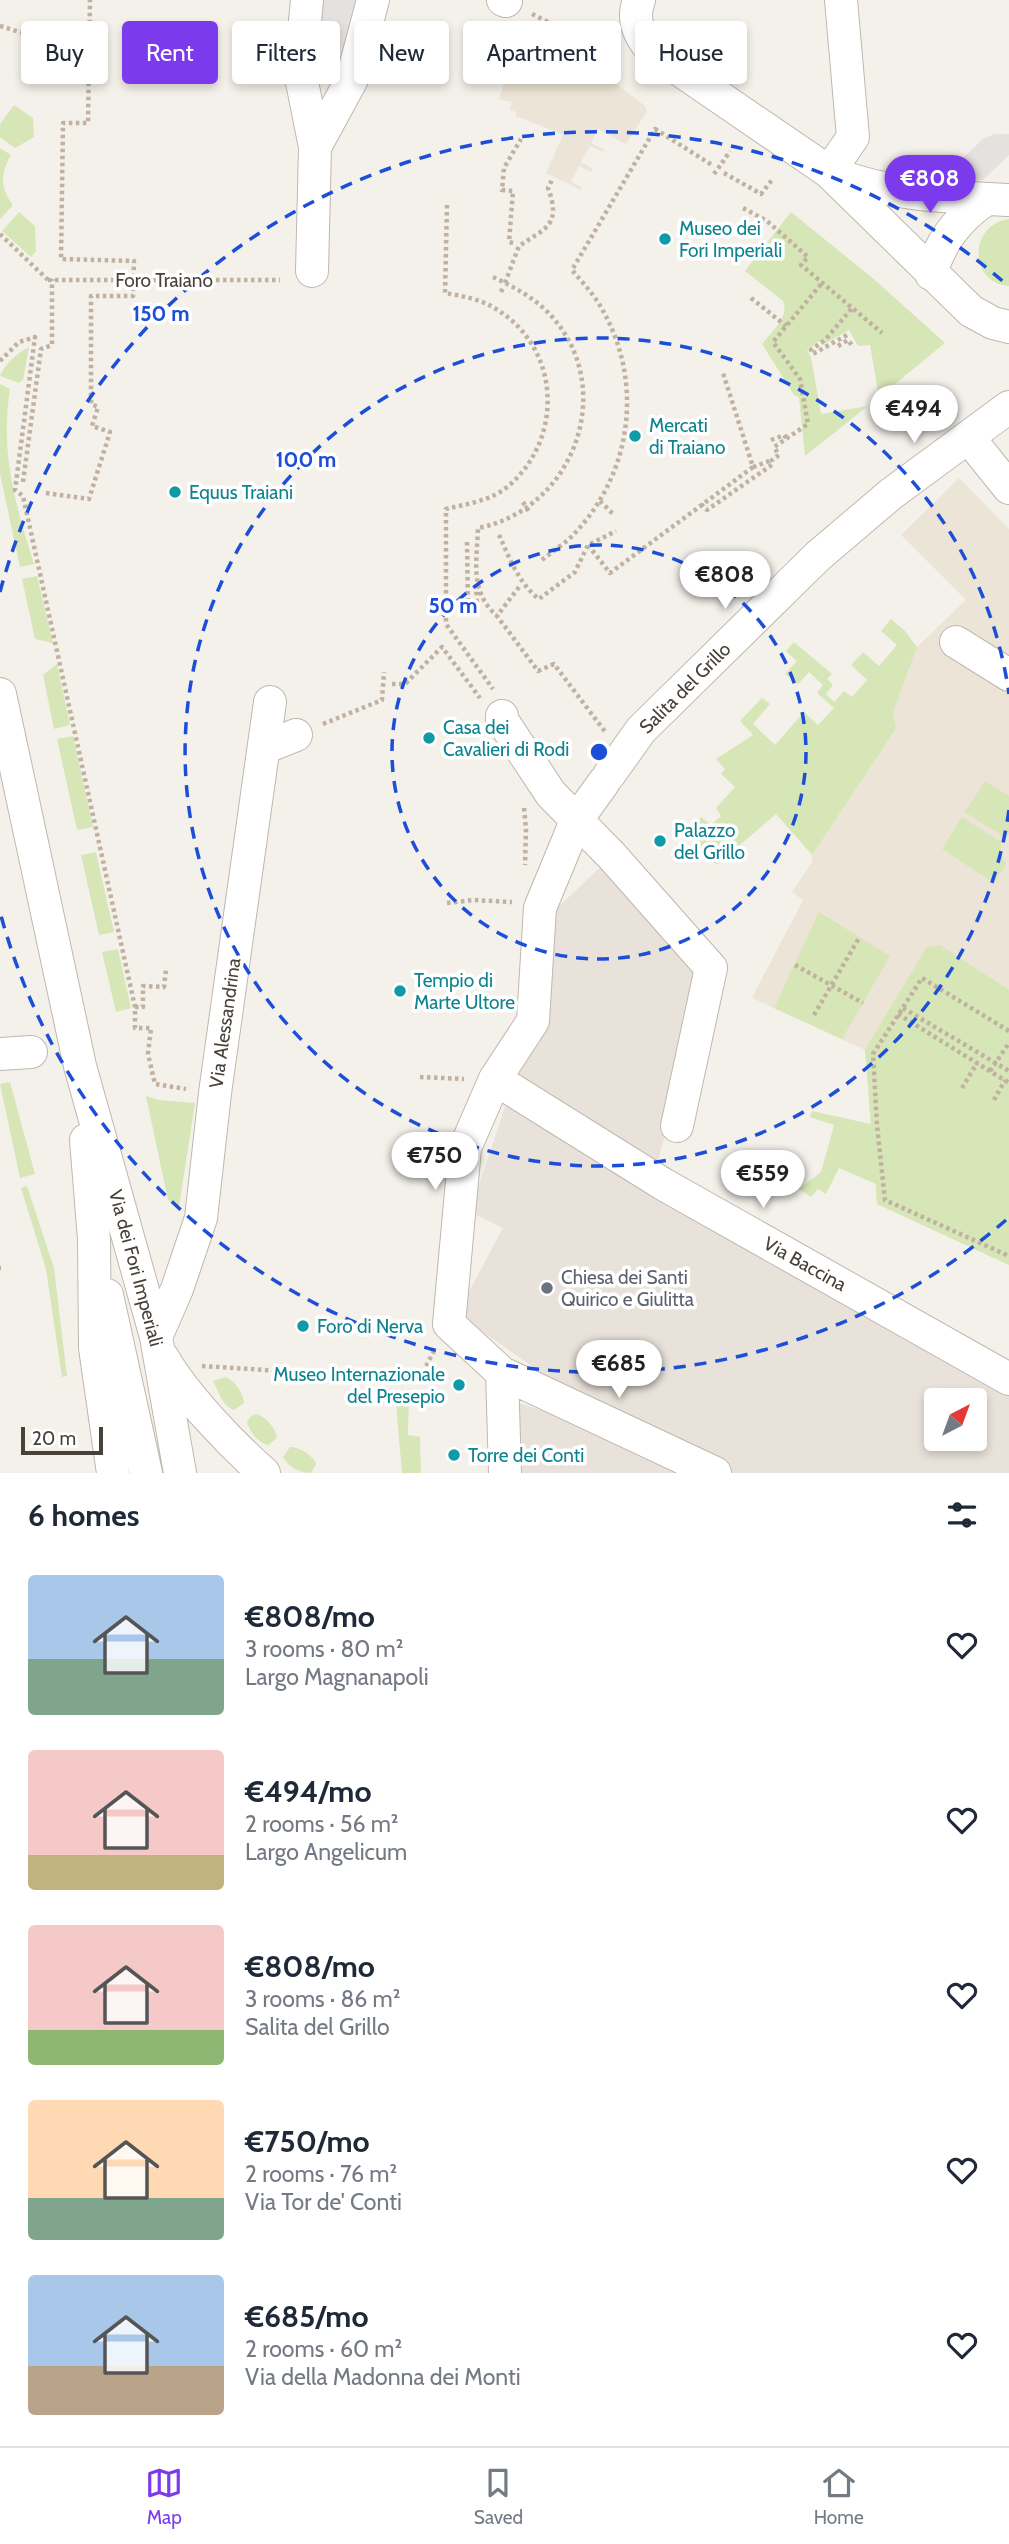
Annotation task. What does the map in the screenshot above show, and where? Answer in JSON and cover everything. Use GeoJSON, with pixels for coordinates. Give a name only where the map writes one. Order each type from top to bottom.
{"type":"FeatureCollection","features":[{"type":"Feature","properties":{"kind":"street"},"geometry":{"type":"LineString","coordinates":[[307,0],[300,72],[315,147],[312,271]]}},
{"type":"Feature","properties":{"kind":"street"},"geometry":{"type":"LineString","coordinates":[[315,147],[352,79],[373,0]]}},
{"type":"Feature","properties":{"kind":"street"},"geometry":{"type":"LineString","coordinates":[[639,0],[635,12],[636,25],[655,53],[829,172],[971,311],[993,323],[1009,327]]}},
{"type":"Feature","properties":{"kind":"street"},"geometry":{"type":"LineString","coordinates":[[829,172],[853,137],[841,0]]}},
{"type":"Feature","properties":{"kind":"street"},"geometry":{"type":"LineString","coordinates":[[829,172],[865,186],[913,194],[998,199]]}},
{"type":"Feature","properties":{"kind":"street"},"geometry":{"type":"LineString","coordinates":[[931,274],[937,255],[952,229],[975,206],[998,199]]}},
{"type":"Feature","properties":{"kind":"street","name":"Salita del Grillo"},"geometry":{"type":"LineString","coordinates":[[449,1324],[465,1148],[495,1079],[533,1021],[527,905],[576,821],[641,730],[818,556],[891,494],[1009,409]]}},
{"type":"Feature","properties":{"kind":"street"},"geometry":{"type":"LineString","coordinates":[[968,437],[1009,488]]}},
{"type":"Feature","properties":{"kind":"street"},"geometry":{"type":"LineString","coordinates":[[956,642],[1009,675]]}},
{"type":"Feature","properties":{"kind":"street","name":"Via dei Fori Imperiali"},"geometry":{"type":"LineString","coordinates":[[0,694],[80,1066],[156,1337],[180,1473]]}},
{"type":"Feature","properties":{"kind":"street","name":"Via Alessandrina"},"geometry":{"type":"LineString","coordinates":[[156,1337],[177,1289],[201,1218],[215,1093],[270,702]]}},
{"type":"Feature","properties":{"kind":"street"},"geometry":{"type":"LineString","coordinates":[[500,719],[551,794],[612,856],[711,968],[677,1126]]}},
{"type":"Feature","properties":{"kind":"street"},"geometry":{"type":"LineString","coordinates":[[264,748],[296,735]]}},
{"type":"Feature","properties":{"kind":"street"},"geometry":{"type":"LineString","coordinates":[[0,1054],[31,1052]]}},
{"type":"Feature","properties":{"kind":"street","name":"Via dei Fori Imperiali"},"geometry":{"type":"LineString","coordinates":[[80,1066],[94,1239],[95,1348],[113,1473]]}},
{"type":"Feature","properties":{"kind":"street","name":"Via Baccina"},"geometry":{"type":"LineString","coordinates":[[495,1079],[663,1184],[1009,1379]]}},
{"type":"Feature","properties":{"kind":"street"},"geometry":{"type":"LineString","coordinates":[[94,1239],[146,1473]]}},
{"type":"Feature","properties":{"kind":"street"},"geometry":{"type":"LineString","coordinates":[[449,1324],[502,1373],[715,1473]]}},
{"type":"Feature","properties":{"kind":"street"},"geometry":{"type":"LineString","coordinates":[[156,1337],[163,1358],[178,1381],[227,1437],[264,1473]]}},
{"type":"Feature","properties":{"kind":"street"},"geometry":{"type":"LineString","coordinates":[[502,1373],[505,1473]]}},
{"type":"Feature","properties":{"kind":"path"},"geometry":{"type":"LineString","coordinates":[[46,493],[89,499],[110,432],[92,426],[98,407],[91,404],[92,296],[132,296],[134,261],[61,259],[63,123],[88,123],[89,0]]}},
{"type":"Feature","properties":{"kind":"path"},"geometry":{"type":"LineString","coordinates":[[505,1],[546,21]]}},
{"type":"Feature","properties":{"kind":"path"},"geometry":{"type":"LineString","coordinates":[[0,26],[21,32]]}},
{"type":"Feature","properties":{"kind":"path"},"geometry":{"type":"LineString","coordinates":[[542,560],[575,534],[600,501],[618,463],[627,423],[627,381],[617,340],[598,303],[572,270],[655,129],[712,165]]}},
{"type":"Feature","properties":{"kind":"path"},"geometry":{"type":"LineString","coordinates":[[513,243],[509,242],[513,191],[502,190],[504,168],[521,139]]}},
{"type":"Feature","properties":{"kind":"path"},"geometry":{"type":"LineString","coordinates":[[714,174],[730,151]]}},
{"type":"Feature","properties":{"kind":"path"},"geometry":{"type":"LineString","coordinates":[[724,173],[761,194],[772,180]]}},
{"type":"Feature","properties":{"kind":"path"},"geometry":{"type":"LineString","coordinates":[[503,287],[519,246],[538,236],[548,226],[553,214],[553,200],[548,187],[552,180]]}},
{"type":"Feature","properties":{"kind":"path"},"geometry":{"type":"LineString","coordinates":[[447,205],[445,293],[485,303],[496,308],[518,326],[532,342],[549,384],[544,433],[532,458],[518,476],[485,500],[446,509],[446,624],[473,661]]}},
{"type":"Feature","properties":{"kind":"path"},"geometry":{"type":"LineString","coordinates":[[743,208],[767,221],[808,257],[801,265],[882,332]]}},
{"type":"Feature","properties":{"kind":"path"},"geometry":{"type":"LineString","coordinates":[[0,234],[50,280],[52,345],[41,349],[23,482]]}},
{"type":"Feature","properties":{"kind":"path"},"geometry":{"type":"LineString","coordinates":[[467,542],[468,607],[477,605],[475,590],[478,528],[513,517],[535,503],[553,485],[568,464],[578,441],[583,416],[579,365],[555,320],[537,302],[503,287],[493,277]]}},
{"type":"Feature","properties":{"kind":"path","name":"Foro Traiano"},"geometry":{"type":"LineString","coordinates":[[50,280],[280,280]]}},
{"type":"Feature","properties":{"kind":"path"},"geometry":{"type":"LineString","coordinates":[[588,545],[610,573],[753,467],[779,455],[774,447],[808,424],[800,379],[773,342],[822,283]]}},
{"type":"Feature","properties":{"kind":"path"},"geometry":{"type":"LineString","coordinates":[[751,298],[786,326]]}},
{"type":"Feature","properties":{"kind":"path"},"geometry":{"type":"LineString","coordinates":[[844,337],[813,354],[811,350],[826,339],[852,308]]}},
{"type":"Feature","properties":{"kind":"path"},"geometry":{"type":"LineString","coordinates":[[0,361],[19,342],[35,337],[15,491],[23,496],[135,1007],[135,1028],[151,1028],[148,1054],[155,1084],[215,1093]]}},
{"type":"Feature","properties":{"kind":"path"},"geometry":{"type":"LineString","coordinates":[[838,346],[849,340],[853,347]]}},
{"type":"Feature","properties":{"kind":"path"},"geometry":{"type":"LineString","coordinates":[[723,373],[753,467]]}},
{"type":"Feature","properties":{"kind":"path"},"geometry":{"type":"LineString","coordinates":[[771,440],[784,435],[787,439]]}},
{"type":"Feature","properties":{"kind":"path"},"geometry":{"type":"LineString","coordinates":[[701,504],[707,510],[774,464],[772,460]]}},
{"type":"Feature","properties":{"kind":"path"},"geometry":{"type":"LineString","coordinates":[[600,501],[614,515]]}},
{"type":"Feature","properties":{"kind":"path"},"geometry":{"type":"LineString","coordinates":[[523,502],[529,512]]}},
{"type":"Feature","properties":{"kind":"path"},"geometry":{"type":"LineString","coordinates":[[499,535],[514,568],[539,599],[575,572],[588,545],[616,531]]}},
{"type":"Feature","properties":{"kind":"path"},"geometry":{"type":"LineString","coordinates":[[476,580],[484,604],[497,616],[538,671],[554,664],[612,770]]}},
{"type":"Feature","properties":{"kind":"path"},"geometry":{"type":"LineString","coordinates":[[497,616],[519,587]]}},
{"type":"Feature","properties":{"kind":"path"},"geometry":{"type":"LineString","coordinates":[[388,683],[405,684],[442,647],[500,719]]}},
{"type":"Feature","properties":{"kind":"path"},"geometry":{"type":"LineString","coordinates":[[296,735],[382,700],[388,683],[384,672]]}},
{"type":"Feature","properties":{"kind":"path"},"geometry":{"type":"LineString","coordinates":[[525,823],[525,867]]}},
{"type":"Feature","properties":{"kind":"path"},"geometry":{"type":"LineString","coordinates":[[447,902],[473,900],[527,905]]}},
{"type":"Feature","properties":{"kind":"path"},"geometry":{"type":"LineString","coordinates":[[814,1016],[859,938]]}},
{"type":"Feature","properties":{"kind":"path"},"geometry":{"type":"LineString","coordinates":[[795,965],[863,1003]]}},
{"type":"Feature","properties":{"kind":"path"},"geometry":{"type":"LineString","coordinates":[[135,1007],[143,1007],[143,986],[164,987],[166,969]]}},
{"type":"Feature","properties":{"kind":"path"},"geometry":{"type":"LineString","coordinates":[[1009,1031],[922,978],[873,1054],[877,1125],[886,1200],[1009,1256]]}},
{"type":"Feature","properties":{"kind":"path"},"geometry":{"type":"LineString","coordinates":[[903,1008],[1009,1071]]}},
{"type":"Feature","properties":{"kind":"path"},"geometry":{"type":"LineString","coordinates":[[898,1014],[1007,1082],[994,1100]]}},
{"type":"Feature","properties":{"kind":"path"},"geometry":{"type":"LineString","coordinates":[[990,1071],[1009,1043]]}},
{"type":"Feature","properties":{"kind":"path"},"geometry":{"type":"LineString","coordinates":[[962,1088],[977,1063]]}},
{"type":"Feature","properties":{"kind":"path"},"geometry":{"type":"LineString","coordinates":[[420,1077],[454,1078]]}},
{"type":"Feature","properties":{"kind":"path"},"geometry":{"type":"LineString","coordinates":[[192,1365],[409,1378],[421,1376],[449,1324]]}},
{"type":"Feature","properties":{"kind":"shaded area"},"geometry":{"type":"Polygon","coordinates":[[[323,0],[358,0],[340,73],[340,21],[318,21],[323,0]]]}},
{"type":"Feature","properties":{"kind":"shaded area"},"geometry":{"type":"Polygon","coordinates":[[[504,84],[617,84],[645,106],[647,111],[626,144],[598,129],[591,143],[604,149],[603,152],[590,146],[581,162],[593,169],[591,172],[579,166],[571,181],[582,188],[581,190],[546,173],[563,135],[516,116],[516,112],[510,110],[512,102],[499,99],[504,84]]]}},
{"type":"Feature","properties":{"kind":"shaded area"},"geometry":{"type":"Polygon","coordinates":[[[994,134],[1009,134],[1009,155],[983,180],[942,178],[983,139],[994,134]]]}},
{"type":"Feature","properties":{"kind":"shaded area"},"geometry":{"type":"Polygon","coordinates":[[[959,478],[1009,529],[1009,1265],[877,1204],[865,1050],[752,998],[803,900],[792,892],[812,862],[812,855],[893,713],[917,647],[966,600],[901,535],[959,478]]]}},
{"type":"Feature","properties":{"kind":"shaded area"},"geometry":{"type":"Polygon","coordinates":[[[608,860],[703,971],[656,1167],[513,1079],[555,910],[608,860]]]}},
{"type":"Feature","properties":{"kind":"shaded area"},"geometry":{"type":"Polygon","coordinates":[[[506,1104],[1009,1388],[1009,1473],[729,1473],[591,1407],[457,1314],[503,1228],[470,1212],[506,1104]]]}},
{"type":"Feature","properties":{"kind":"shaded area"},"geometry":{"type":"Polygon","coordinates":[[[519,1403],[572,1420],[702,1473],[514,1473],[519,1403]]]}},
{"type":"Feature","properties":{"kind":"green space"},"geometry":{"type":"Polygon","coordinates":[[[14,105],[33,118],[34,137],[15,148],[0,137],[0,124],[14,105]]]}},
{"type":"Feature","properties":{"kind":"green space"},"geometry":{"type":"Polygon","coordinates":[[[0,148],[11,155],[3,180],[13,205],[0,219],[0,148]]]}},
{"type":"Feature","properties":{"kind":"green space"},"geometry":{"type":"Polygon","coordinates":[[[19,212],[35,226],[36,251],[31,257],[2,231],[19,212]]]}},
{"type":"Feature","properties":{"kind":"green space"},"geometry":{"type":"Polygon","coordinates":[[[791,212],[875,280],[945,343],[879,397],[870,345],[858,346],[849,330],[823,345],[819,341],[807,350],[811,357],[821,414],[868,406],[805,456],[799,397],[794,395],[762,344],[782,318],[783,301],[745,271],[791,212]]]}},
{"type":"Feature","properties":{"kind":"green space"},"geometry":{"type":"Polygon","coordinates":[[[1009,219],[1009,286],[986,275],[980,265],[979,253],[986,231],[996,223],[1009,219]]]}},
{"type":"Feature","properties":{"kind":"green space"},"geometry":{"type":"Polygon","coordinates":[[[29,347],[23,380],[19,383],[0,376],[12,359],[29,347]]]}},
{"type":"Feature","properties":{"kind":"green space"},"geometry":{"type":"Polygon","coordinates":[[[0,384],[10,389],[7,435],[11,478],[34,564],[20,567],[0,474],[0,384]]]}},
{"type":"Feature","properties":{"kind":"green space"},"geometry":{"type":"Polygon","coordinates":[[[37,576],[53,643],[35,639],[22,579],[37,576]]]}},
{"type":"Feature","properties":{"kind":"green space"},"geometry":{"type":"Polygon","coordinates":[[[891,619],[917,647],[893,713],[896,728],[812,855],[776,814],[717,865],[685,833],[701,817],[711,825],[721,816],[716,808],[735,787],[721,774],[725,769],[716,759],[753,735],[740,721],[762,698],[770,704],[753,724],[775,745],[804,712],[818,725],[834,708],[817,693],[823,685],[809,672],[798,684],[785,674],[797,661],[786,651],[794,642],[832,674],[827,679],[833,685],[826,694],[834,702],[844,691],[852,697],[867,680],[851,665],[863,652],[879,666],[897,645],[881,631],[891,619]]]}},
{"type":"Feature","properties":{"kind":"green space"},"geometry":{"type":"Polygon","coordinates":[[[57,664],[70,725],[54,729],[43,675],[57,664]]]}},
{"type":"Feature","properties":{"kind":"green space"},"geometry":{"type":"Polygon","coordinates":[[[73,736],[93,827],[77,830],[57,739],[73,736]]]}},
{"type":"Feature","properties":{"kind":"green space"},"geometry":{"type":"Polygon","coordinates":[[[985,781],[1009,796],[1009,834],[1004,837],[965,812],[985,781]]]}},
{"type":"Feature","properties":{"kind":"green space"},"geometry":{"type":"Polygon","coordinates":[[[962,817],[1001,842],[1001,855],[1006,864],[994,883],[942,849],[962,817]]]}},
{"type":"Feature","properties":{"kind":"green space"},"geometry":{"type":"Polygon","coordinates":[[[96,852],[114,932],[99,935],[81,855],[96,852]]]}},
{"type":"Feature","properties":{"kind":"green space"},"geometry":{"type":"Polygon","coordinates":[[[819,912],[890,956],[842,1039],[774,1008],[819,912]]]}},
{"type":"Feature","properties":{"kind":"green space"},"geometry":{"type":"Polygon","coordinates":[[[940,945],[1009,990],[1009,1265],[877,1204],[876,1184],[839,1168],[826,1194],[818,1189],[811,1197],[799,1189],[821,1172],[834,1125],[810,1117],[812,1111],[871,1124],[865,1050],[926,948],[940,945]]]}},
{"type":"Feature","properties":{"kind":"green space"},"geometry":{"type":"Polygon","coordinates":[[[118,949],[131,1008],[116,1012],[102,952],[118,949]]]}},
{"type":"Feature","properties":{"kind":"green space"},"geometry":{"type":"Polygon","coordinates":[[[10,1082],[35,1174],[20,1178],[0,1084],[10,1082]]]}},
{"type":"Feature","properties":{"kind":"green space"},"geometry":{"type":"Polygon","coordinates":[[[146,1096],[159,1100],[195,1103],[179,1207],[168,1200],[146,1096]]]}},
{"type":"Feature","properties":{"kind":"green space"},"geometry":{"type":"Polygon","coordinates":[[[27,1186],[54,1268],[67,1376],[62,1377],[46,1269],[21,1188],[27,1186]]]}},
{"type":"Feature","properties":{"kind":"green space"},"geometry":{"type":"Polygon","coordinates":[[[226,1377],[236,1385],[244,1399],[244,1403],[234,1410],[223,1401],[213,1381],[226,1377]]]}},
{"type":"Feature","properties":{"kind":"green space"},"geometry":{"type":"Polygon","coordinates":[[[409,1389],[408,1435],[420,1437],[421,1473],[402,1473],[395,1391],[409,1389]]]}},
{"type":"Feature","properties":{"kind":"green space"},"geometry":{"type":"Polygon","coordinates":[[[256,1414],[263,1417],[275,1430],[277,1438],[268,1445],[257,1439],[248,1425],[251,1416],[256,1414]]]}},
{"type":"Feature","properties":{"kind":"green space"},"geometry":{"type":"Polygon","coordinates":[[[290,1447],[301,1450],[312,1458],[316,1464],[311,1473],[295,1469],[285,1461],[283,1457],[290,1447]]]}},
{"type":"Feature","properties":{"kind":"place","name":"Museo dei Fori Imperiali"},"geometry":{"type":"Point","coordinates":[665,239]}},
{"type":"Feature","properties":{"kind":"place","name":"Mercati di Traiano"},"geometry":{"type":"Point","coordinates":[635,436]}},
{"type":"Feature","properties":{"kind":"place","name":"Equus Traiani"},"geometry":{"type":"Point","coordinates":[175,492]}},
{"type":"Feature","properties":{"kind":"place","name":"Casa dei Cavalieri di Rodi"},"geometry":{"type":"Point","coordinates":[429,738]}},
{"type":"Feature","properties":{"kind":"place","name":"Palazzo del Grillo"},"geometry":{"type":"Point","coordinates":[660,841]}},
{"type":"Feature","properties":{"kind":"place","name":"Tempio di Marte Ultore"},"geometry":{"type":"Point","coordinates":[400,991]}},
{"type":"Feature","properties":{"kind":"place","name":"Chiesa dei Santi Quirico e Giulitta"},"geometry":{"type":"Point","coordinates":[547,1288]}},
{"type":"Feature","properties":{"kind":"place","name":"Foro di Nerva"},"geometry":{"type":"Point","coordinates":[303,1326]}},
{"type":"Feature","properties":{"kind":"place","name":"Museo Internazionale del Presepio"},"geometry":{"type":"Point","coordinates":[459,1385]}},
{"type":"Feature","properties":{"kind":"place","name":"Torre dei Conti"},"geometry":{"type":"Point","coordinates":[454,1455]}}]}
